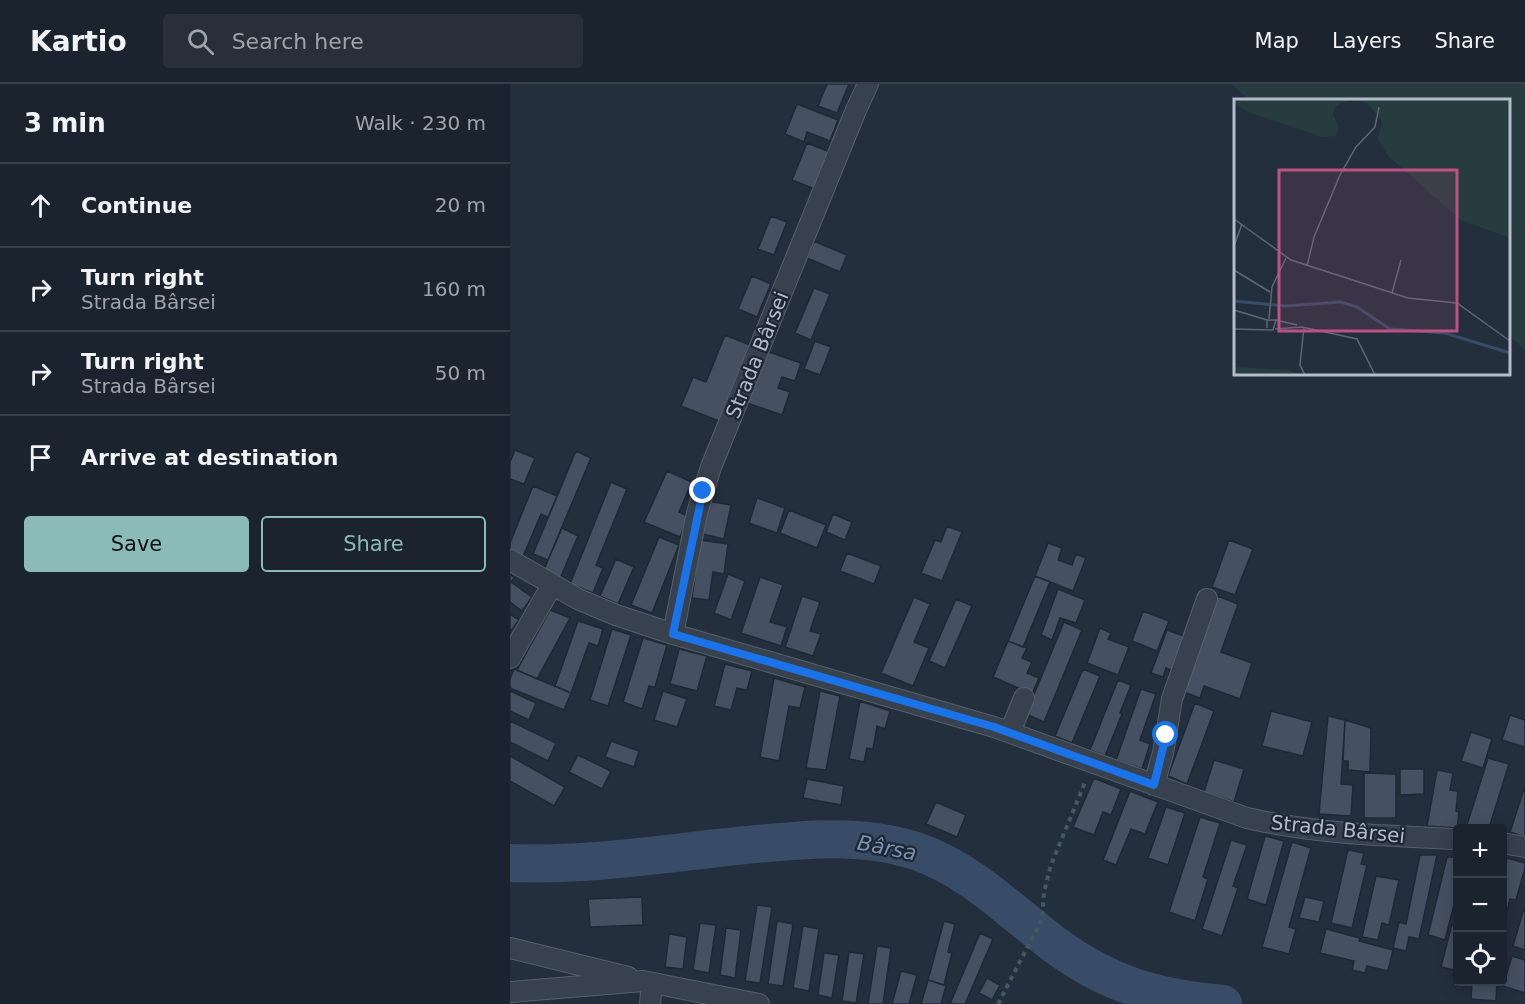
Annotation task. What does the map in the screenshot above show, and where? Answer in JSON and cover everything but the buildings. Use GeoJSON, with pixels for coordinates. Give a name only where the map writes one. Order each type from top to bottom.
{"type":"FeatureCollection","features":[{"type":"Feature","properties":{"kind":"street","name":"Strada Bârsei"},"geometry":{"type":"LineString","coordinates":[[673,634],[697,513],[711,467],[868,84]]}},
{"type":"Feature","properties":{"kind":"street","name":"Strada Bârsei"},"geometry":{"type":"LineString","coordinates":[[510,560],[552,585],[616,615],[673,634],[1010,732],[1222,810],[1280,825],[1326,832],[1453,839]]}},
{"type":"Feature","properties":{"kind":"street"},"geometry":{"type":"LineString","coordinates":[[510,657],[552,585]]}},
{"type":"Feature","properties":{"kind":"street"},"geometry":{"type":"LineString","coordinates":[[1154,785],[1172,699],[1207,599]]}},
{"type":"Feature","properties":{"kind":"street"},"geometry":{"type":"LineString","coordinates":[[1010,732],[1024,698]]}},
{"type":"Feature","properties":{"kind":"street"},"geometry":{"type":"LineString","coordinates":[[1507,844],[1525,847]]}},
{"type":"Feature","properties":{"kind":"street"},"geometry":{"type":"LineString","coordinates":[[510,948],[647,982],[759,1004]]}},
{"type":"Feature","properties":{"kind":"street"},"geometry":{"type":"LineString","coordinates":[[510,992],[647,982]]}},
{"type":"Feature","properties":{"kind":"street"},"geometry":{"type":"LineString","coordinates":[[647,982],[650,1004]]}},
{"type":"Feature","properties":{"kind":"path"},"geometry":{"type":"LineString","coordinates":[[998,1004],[1042,919],[1044,892],[1051,865],[1093,762]]}},
{"type":"Feature","properties":{"kind":"green space"},"geometry":{"type":"Polygon","coordinates":[[[1232,84],[1525,84],[1525,350],[1510,337],[1510,99],[1248,99],[1232,84]]]}},
{"type":"Feature","properties":{"kind":"waterway","name":"Bârsa"},"geometry":{"type":"LineString","coordinates":[[510,863],[592,861],[798,840],[846,839],[893,845],[916,851],[955,869],[989,892],[1075,959],[1114,980],[1176,998],[1223,1004]]}},
{"type":"Feature","properties":{"kind":"route"},"geometry":{"type":"LineString","coordinates":[[703,491],[673,634],[994,727],[1154,785],[1166,735]]}}]}
